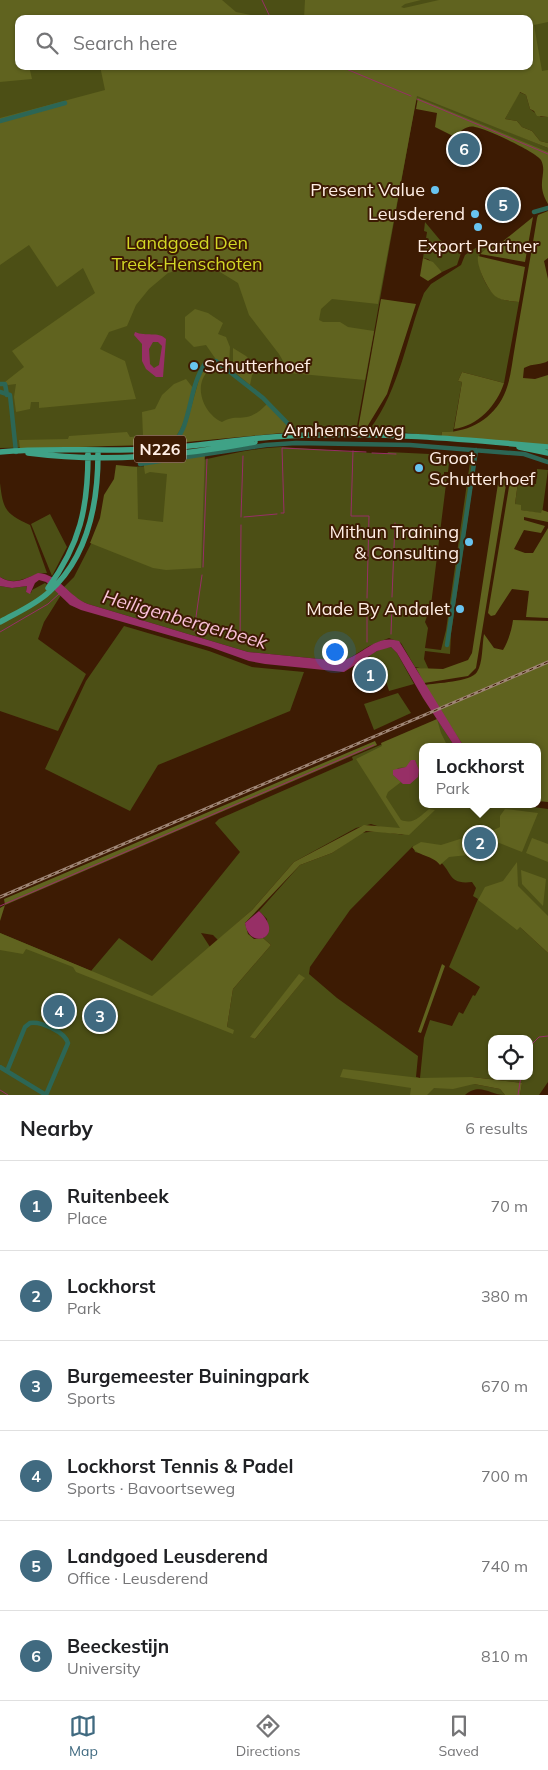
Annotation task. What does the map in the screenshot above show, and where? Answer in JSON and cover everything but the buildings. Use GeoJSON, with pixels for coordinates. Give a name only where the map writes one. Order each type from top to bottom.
{"type":"FeatureCollection","features":[{"type":"Feature","properties":{"kind":"main road","name":"Arnhemseweg"},"geometry":{"type":"LineString","coordinates":[[17,452],[98,458],[133,458],[188,454],[282,436]]}},
{"type":"Feature","properties":{"kind":"main road","name":"Arnhemseweg"},"geometry":{"type":"LineString","coordinates":[[0,452],[172,448],[282,436],[400,436],[548,447]]}},
{"type":"Feature","properties":{"kind":"main road","name":"Arnhemseweg"},"geometry":{"type":"LineString","coordinates":[[510,444],[548,453]]}},
{"type":"Feature","properties":{"kind":"main road"},"geometry":{"type":"LineString","coordinates":[[64,571],[86,502],[88,450]]}},
{"type":"Feature","properties":{"kind":"main road"},"geometry":{"type":"LineString","coordinates":[[0,622],[41,598],[81,548],[92,518],[96,494],[98,450]]}},
{"type":"Feature","properties":{"kind":"street"},"geometry":{"type":"LineString","coordinates":[[0,121],[65,103]]}},
{"type":"Feature","properties":{"kind":"street"},"geometry":{"type":"LineString","coordinates":[[534,212],[548,208]]}},
{"type":"Feature","properties":{"kind":"street","name":"Arnhemseweg"},"geometry":{"type":"LineString","coordinates":[[172,448],[185,424],[189,403],[201,369],[206,362],[216,361],[263,398],[300,436]]}},
{"type":"Feature","properties":{"kind":"street"},"geometry":{"type":"LineString","coordinates":[[0,384],[5,384],[7,395]]}},
{"type":"Feature","properties":{"kind":"street"},"geometry":{"type":"LineString","coordinates":[[0,392],[10,395],[17,452]]}},
{"type":"Feature","properties":{"kind":"street","name":"Arnhemseweg"},"geometry":{"type":"LineString","coordinates":[[140,464],[259,446],[296,443],[352,446],[400,444],[524,454],[548,462]]}},
{"type":"Feature","properties":{"kind":"street"},"geometry":{"type":"LineString","coordinates":[[447,645],[476,450]]}},
{"type":"Feature","properties":{"kind":"street"},"geometry":{"type":"LineString","coordinates":[[0,1067],[7,1072],[46,1095],[68,1043],[63,1035],[37,1023],[30,1023],[25,1027],[7,1072]]}},
{"type":"Feature","properties":{"kind":"green space","name":"Landgoed Den Treek-Henschoten"},"geometry":{"type":"Polygon","coordinates":[[[0,0],[548,0],[548,97],[464,78],[457,110],[548,148],[548,155],[416,100],[357,426],[297,427],[301,431],[275,432],[159,445],[0,448],[0,0]]]}},
{"type":"Feature","properties":{"kind":"green space"},"geometry":{"type":"Polygon","coordinates":[[[0,0],[222,0],[236,12],[251,15],[15,15],[15,70],[30,70],[32,79],[0,82],[0,0]]]}},
{"type":"Feature","properties":{"kind":"green space","name":"Landgoed Den Treek-Henschoten"},"geometry":{"type":"Polygon","coordinates":[[[305,0],[421,0],[405,4],[401,7],[404,8],[439,0],[548,0],[548,22],[534,25],[542,71],[548,70],[548,117],[537,116],[530,109],[526,95],[520,92],[505,119],[517,121],[522,127],[532,131],[540,141],[548,143],[548,148],[417,96],[378,304],[332,299],[321,309],[319,320],[323,322],[340,322],[348,327],[374,331],[365,380],[290,373],[279,354],[249,315],[238,283],[220,272],[183,269],[168,273],[149,289],[136,305],[127,326],[109,332],[100,349],[125,361],[136,399],[39,408],[39,402],[31,402],[30,409],[16,412],[14,397],[16,384],[8,385],[5,382],[24,367],[12,351],[95,293],[83,268],[57,287],[29,245],[0,265],[0,118],[105,90],[101,70],[533,70],[533,15],[304,15],[305,0]]]}},
{"type":"Feature","properties":{"kind":"green space"},"geometry":{"type":"Polygon","coordinates":[[[519,92],[526,95],[530,109],[541,117],[548,117],[548,143],[540,141],[532,131],[522,127],[517,121],[505,119],[519,92]]]}},
{"type":"Feature","properties":{"kind":"green space"},"geometry":{"type":"Polygon","coordinates":[[[418,98],[548,152],[548,204],[542,190],[543,165],[537,156],[481,128],[469,127],[455,137],[435,127],[437,113],[416,109],[418,98]]]}},
{"type":"Feature","properties":{"kind":"green space"},"geometry":{"type":"Polygon","coordinates":[[[548,211],[548,258],[544,261],[548,279],[548,361],[524,368],[523,378],[535,379],[548,375],[548,446],[441,437],[442,432],[461,430],[479,423],[493,411],[504,395],[511,371],[537,218],[538,215],[548,211]]]}},
{"type":"Feature","properties":{"kind":"green space"},"geometry":{"type":"Polygon","coordinates":[[[533,217],[525,262],[480,254],[488,247],[497,246],[533,217]]]}},
{"type":"Feature","properties":{"kind":"green space"},"geometry":{"type":"Polygon","coordinates":[[[425,222],[440,240],[461,253],[457,265],[442,272],[428,259],[423,258],[427,232],[424,231],[425,222]]]}},
{"type":"Feature","properties":{"kind":"green space"},"geometry":{"type":"Polygon","coordinates":[[[480,245],[488,247],[480,254],[479,264],[489,288],[501,299],[519,302],[504,383],[462,372],[458,381],[462,382],[453,432],[442,432],[441,437],[392,431],[391,427],[370,429],[389,397],[396,380],[424,293],[431,284],[461,265],[465,255],[480,245]]]}},
{"type":"Feature","properties":{"kind":"green space"},"geometry":{"type":"Polygon","coordinates":[[[478,256],[525,267],[519,302],[500,299],[492,293],[481,271],[478,256]]]}},
{"type":"Feature","properties":{"kind":"green space"},"geometry":{"type":"Polygon","coordinates":[[[423,258],[433,262],[442,272],[428,281],[420,276],[423,258]]]}},
{"type":"Feature","properties":{"kind":"green space"},"geometry":{"type":"Polygon","coordinates":[[[381,299],[416,304],[387,394],[367,427],[358,429],[381,299]]]}},
{"type":"Feature","properties":{"kind":"green space"},"geometry":{"type":"Polygon","coordinates":[[[195,309],[208,313],[223,323],[218,334],[226,337],[230,347],[229,367],[217,361],[206,345],[194,347],[185,338],[185,317],[195,309]]]}},
{"type":"Feature","properties":{"kind":"green space"},"geometry":{"type":"Polygon","coordinates":[[[233,348],[246,356],[259,369],[252,375],[250,385],[233,371],[233,348]]]}},
{"type":"Feature","properties":{"kind":"green space"},"geometry":{"type":"Polygon","coordinates":[[[209,363],[220,365],[210,369],[204,377],[201,384],[202,399],[210,413],[216,418],[222,422],[233,418],[248,417],[260,411],[267,404],[293,432],[175,443],[187,422],[200,376],[209,363]]]}},
{"type":"Feature","properties":{"kind":"green space"},"geometry":{"type":"Polygon","coordinates":[[[462,372],[504,383],[497,399],[479,419],[471,424],[454,429],[462,382],[458,381],[462,372]]]}},
{"type":"Feature","properties":{"kind":"green space"},"geometry":{"type":"Polygon","coordinates":[[[186,379],[193,388],[188,411],[178,433],[168,444],[20,449],[19,440],[68,439],[69,436],[127,432],[130,437],[143,436],[142,412],[155,409],[162,395],[174,384],[186,379]]]}},
{"type":"Feature","properties":{"kind":"green space"},"geometry":{"type":"Polygon","coordinates":[[[281,447],[387,454],[388,452],[450,455],[448,472],[444,472],[444,475],[447,476],[431,605],[425,622],[428,628],[425,648],[441,650],[446,630],[471,455],[477,455],[451,634],[450,654],[425,651],[424,659],[429,670],[415,667],[401,643],[389,638],[369,646],[348,659],[340,661],[248,652],[88,604],[78,600],[64,587],[74,577],[96,534],[113,509],[117,467],[173,464],[252,450],[281,447]]]}},
{"type":"Feature","properties":{"kind":"green space"},"geometry":{"type":"Polygon","coordinates":[[[205,453],[201,568],[166,570],[153,568],[90,543],[100,518],[104,495],[114,479],[116,465],[137,467],[138,519],[163,522],[167,474],[150,472],[145,474],[143,460],[205,453]]]}},
{"type":"Feature","properties":{"kind":"green space"},"geometry":{"type":"Polygon","coordinates":[[[537,469],[548,470],[542,514],[521,510],[515,504],[518,482],[536,484],[537,469]]]}},
{"type":"Feature","properties":{"kind":"green space"},"geometry":{"type":"Polygon","coordinates":[[[499,477],[507,479],[476,668],[468,676],[424,683],[416,668],[443,669],[468,660],[472,653],[499,477]]]}},
{"type":"Feature","properties":{"kind":"green space"},"geometry":{"type":"Polygon","coordinates":[[[510,481],[518,482],[515,504],[521,505],[521,510],[541,513],[542,510],[548,512],[548,522],[524,517],[524,520],[545,526],[541,533],[524,530],[514,549],[525,553],[533,553],[548,528],[548,618],[526,617],[529,591],[512,589],[495,615],[491,616],[488,613],[510,481]]]}},
{"type":"Feature","properties":{"kind":"green space"},"geometry":{"type":"Polygon","coordinates":[[[0,483],[4,505],[7,510],[16,518],[30,525],[47,573],[18,581],[6,580],[0,577],[0,483]]]}},
{"type":"Feature","properties":{"kind":"green space"},"geometry":{"type":"Polygon","coordinates":[[[50,514],[67,547],[52,576],[31,524],[50,514]]]}},
{"type":"Feature","properties":{"kind":"green space"},"geometry":{"type":"Polygon","coordinates":[[[45,583],[61,595],[44,622],[38,639],[86,674],[58,731],[0,711],[0,586],[12,588],[27,586],[26,592],[31,593],[32,590],[45,583]]]}},
{"type":"Feature","properties":{"kind":"green space"},"geometry":{"type":"Polygon","coordinates":[[[513,620],[548,621],[548,802],[541,801],[541,743],[461,743],[424,685],[461,680],[473,675],[477,672],[480,664],[484,634],[494,648],[503,650],[513,620]]]}},
{"type":"Feature","properties":{"kind":"green space"},"geometry":{"type":"Polygon","coordinates":[[[124,626],[209,651],[252,667],[304,672],[290,711],[158,765],[130,811],[45,769],[86,681],[124,626]]]}},
{"type":"Feature","properties":{"kind":"green space"},"geometry":{"type":"Polygon","coordinates":[[[391,647],[397,653],[414,684],[389,691],[380,661],[372,664],[369,655],[383,648],[391,647]]]}},
{"type":"Feature","properties":{"kind":"green space"},"geometry":{"type":"Polygon","coordinates":[[[398,693],[411,713],[374,730],[364,704],[398,693]]]}},
{"type":"Feature","properties":{"kind":"green space"},"geometry":{"type":"Polygon","coordinates":[[[437,719],[452,743],[419,743],[419,808],[548,809],[548,950],[519,926],[548,953],[548,1082],[539,1095],[520,1095],[522,1083],[497,1080],[533,1080],[533,1035],[488,1035],[488,1079],[472,1077],[474,1084],[500,1089],[505,1095],[480,1089],[470,1091],[465,1095],[0,1095],[0,933],[91,971],[119,938],[152,961],[240,852],[215,823],[219,819],[353,760],[352,757],[437,721],[437,719]],[[371,824],[356,828],[294,862],[252,910],[218,940],[213,935],[201,933],[210,947],[153,996],[227,1027],[233,989],[271,945],[263,938],[268,934],[267,919],[259,911],[300,865],[332,853],[361,833],[376,831],[405,835],[371,824]],[[413,846],[350,910],[310,967],[309,974],[337,998],[418,1056],[416,1077],[420,1078],[424,1038],[430,1020],[452,1026],[459,1012],[463,1014],[473,995],[475,996],[480,987],[449,967],[478,899],[473,896],[476,888],[472,882],[454,879],[438,860],[415,852],[413,846]],[[299,975],[251,1037],[255,1039],[304,979],[299,975]]]}},
{"type":"Feature","properties":{"kind":"green space"},"geometry":{"type":"Polygon","coordinates":[[[437,719],[446,743],[419,743],[419,770],[415,760],[406,767],[398,768],[393,775],[401,782],[388,792],[386,797],[401,820],[413,821],[429,809],[435,810],[409,835],[366,831],[332,853],[300,865],[245,923],[248,934],[254,939],[263,938],[271,945],[233,989],[227,1027],[234,1030],[233,1034],[76,972],[73,967],[26,949],[23,954],[0,950],[0,933],[152,996],[252,910],[294,862],[364,825],[400,828],[356,759],[382,746],[381,743],[437,719]]]}},
{"type":"Feature","properties":{"kind":"green space"},"geometry":{"type":"Polygon","coordinates":[[[375,741],[377,745],[5,905],[4,899],[375,741]]]}},
{"type":"Feature","properties":{"kind":"green space"},"geometry":{"type":"Polygon","coordinates":[[[505,809],[538,813],[522,852],[482,836],[500,827],[500,816],[505,809]]]}},
{"type":"Feature","properties":{"kind":"green space"},"geometry":{"type":"Polygon","coordinates":[[[532,838],[548,844],[548,862],[526,853],[532,838]]]}},
{"type":"Feature","properties":{"kind":"green space"},"geometry":{"type":"Polygon","coordinates":[[[460,839],[463,840],[464,848],[470,850],[468,855],[449,857],[440,865],[434,859],[418,853],[412,847],[421,842],[441,845],[460,839]]]}},
{"type":"Feature","properties":{"kind":"green space"},"geometry":{"type":"Polygon","coordinates":[[[517,862],[518,886],[548,916],[548,953],[520,927],[517,930],[478,900],[485,887],[503,881],[517,862]]]}},
{"type":"Feature","properties":{"kind":"green space"},"geometry":{"type":"Polygon","coordinates":[[[521,870],[546,879],[543,906],[522,884],[521,870]]]}},
{"type":"Feature","properties":{"kind":"green space"},"geometry":{"type":"Polygon","coordinates":[[[5,905],[0,921],[0,908],[5,905]]]}},
{"type":"Feature","properties":{"kind":"green space"},"geometry":{"type":"Polygon","coordinates":[[[442,964],[445,966],[421,1033],[418,1032],[442,964]]]}},
{"type":"Feature","properties":{"kind":"green space"},"geometry":{"type":"Polygon","coordinates":[[[299,974],[305,978],[255,1039],[250,1037],[299,974]]]}},
{"type":"Feature","properties":{"kind":"green space"},"geometry":{"type":"Polygon","coordinates":[[[343,1069],[420,1078],[472,1077],[522,1083],[520,1095],[505,1095],[500,1089],[474,1084],[453,1089],[434,1088],[427,1095],[410,1095],[411,1088],[340,1077],[343,1069]]]}},
{"type":"Feature","properties":{"kind":"shaded area"},"geometry":{"type":"Polygon","coordinates":[[[135,332],[159,335],[166,339],[163,377],[156,377],[146,369],[142,361],[142,344],[134,335],[135,332]],[[153,342],[149,349],[150,364],[154,368],[159,365],[162,346],[158,342],[153,342]]]}},
{"type":"Feature","properties":{"kind":"shaded area"},"geometry":{"type":"Polygon","coordinates":[[[38,573],[45,574],[58,581],[81,601],[88,604],[248,652],[340,661],[348,659],[383,640],[399,641],[462,743],[452,743],[397,653],[391,647],[377,651],[344,672],[265,664],[249,661],[210,647],[81,610],[70,605],[46,582],[39,580],[35,583],[30,594],[26,592],[27,586],[12,588],[0,586],[0,577],[10,581],[24,579],[38,573]]]}},
{"type":"Feature","properties":{"kind":"shaded area"},"geometry":{"type":"Polygon","coordinates":[[[411,760],[415,760],[419,770],[418,777],[410,784],[403,784],[393,775],[393,770],[406,767],[411,760]]]}},
{"type":"Feature","properties":{"kind":"shaded area"},"geometry":{"type":"Polygon","coordinates":[[[259,911],[267,920],[269,928],[268,934],[264,938],[259,939],[253,937],[248,932],[245,923],[259,911]]]}},
{"type":"Feature","properties":{"kind":"waterway"},"geometry":{"type":"LineString","coordinates":[[262,0],[269,15]]}},
{"type":"Feature","properties":{"kind":"waterway"},"geometry":{"type":"LineString","coordinates":[[349,70],[411,96]]}},
{"type":"Feature","properties":{"kind":"waterway"},"geometry":{"type":"LineString","coordinates":[[417,99],[548,154]]}},
{"type":"Feature","properties":{"kind":"waterway"},"geometry":{"type":"LineString","coordinates":[[281,513],[284,513],[282,448],[366,452]]}},
{"type":"Feature","properties":{"kind":"waterway"},"geometry":{"type":"LineString","coordinates":[[353,451],[351,516],[369,516],[367,598]]}},
{"type":"Feature","properties":{"kind":"waterway"},"geometry":{"type":"LineString","coordinates":[[372,453],[396,454]]}},
{"type":"Feature","properties":{"kind":"waterway"},"geometry":{"type":"LineString","coordinates":[[241,517],[243,456]]}},
{"type":"Feature","properties":{"kind":"waterway"},"geometry":{"type":"LineString","coordinates":[[203,567],[207,459]]}},
{"type":"Feature","properties":{"kind":"waterway"},"geometry":{"type":"LineString","coordinates":[[244,517],[277,514]]}},
{"type":"Feature","properties":{"kind":"waterway"},"geometry":{"type":"LineString","coordinates":[[392,597],[395,523]]}},
{"type":"Feature","properties":{"kind":"waterway","name":"Heiligenbergerbeek"},"geometry":{"type":"LineString","coordinates":[[240,644],[241,525]]}},
{"type":"Feature","properties":{"kind":"waterway","name":"Heiligenbergerbeek"},"geometry":{"type":"LineString","coordinates":[[194,631],[202,575]]}},
{"type":"Feature","properties":{"kind":"waterway"},"geometry":{"type":"LineString","coordinates":[[0,632],[48,604],[60,593]]}},
{"type":"Feature","properties":{"kind":"waterway"},"geometry":{"type":"LineString","coordinates":[[367,602],[367,642]]}},
{"type":"Feature","properties":{"kind":"waterway"},"geometry":{"type":"LineString","coordinates":[[391,634],[392,604]]}},
{"type":"Feature","properties":{"kind":"waterway"},"geometry":{"type":"LineString","coordinates":[[0,906],[374,745]]}},
{"type":"Feature","properties":{"kind":"waterway"},"geometry":{"type":"LineString","coordinates":[[533,1043],[539,1037],[548,1036]]}},
{"type":"Feature","properties":{"kind":"waterway"},"geometry":{"type":"LineString","coordinates":[[518,1095],[520,1080]]}},
{"type":"Feature","properties":{"kind":"waterway"},"geometry":{"type":"LineString","coordinates":[[0,1090],[8,1095]]}},
{"type":"Feature","properties":{"kind":"railway"},"geometry":{"type":"LineString","coordinates":[[0,897],[548,662]]}},
{"type":"Feature","properties":{"kind":"place","name":"Beeckestijn"},"geometry":{"type":"Point","coordinates":[464,149]}},
{"type":"Feature","properties":{"kind":"place","name":"Present Value"},"geometry":{"type":"Point","coordinates":[435,190]}},
{"type":"Feature","properties":{"kind":"place","name":"Landgoed Leusderend"},"geometry":{"type":"Point","coordinates":[503,205]}},
{"type":"Feature","properties":{"kind":"place","name":"Leusderend"},"geometry":{"type":"Point","coordinates":[475,214]}},
{"type":"Feature","properties":{"kind":"place","name":"Export Partner"},"geometry":{"type":"Point","coordinates":[478,227]}},
{"type":"Feature","properties":{"kind":"place","name":"Schutterhoef"},"geometry":{"type":"Point","coordinates":[194,366]}},
{"type":"Feature","properties":{"kind":"place","name":"Groot Schutterhoef"},"geometry":{"type":"Point","coordinates":[419,468]}},
{"type":"Feature","properties":{"kind":"place","name":"Mithun Training & Consulting"},"geometry":{"type":"Point","coordinates":[469,542]}},
{"type":"Feature","properties":{"kind":"place","name":"Made By Andalet"},"geometry":{"type":"Point","coordinates":[460,609]}},
{"type":"Feature","properties":{"kind":"place","name":"Ruitenbeek"},"geometry":{"type":"Point","coordinates":[370,675]}},
{"type":"Feature","properties":{"kind":"place","name":"Lockhorst"},"geometry":{"type":"Point","coordinates":[480,843]}},
{"type":"Feature","properties":{"kind":"place","name":"Lockhorst Tennis & Padel"},"geometry":{"type":"Point","coordinates":[59,1011]}},
{"type":"Feature","properties":{"kind":"place","name":"Burgemeester Buiningpark"},"geometry":{"type":"Point","coordinates":[100,1016]}}]}
